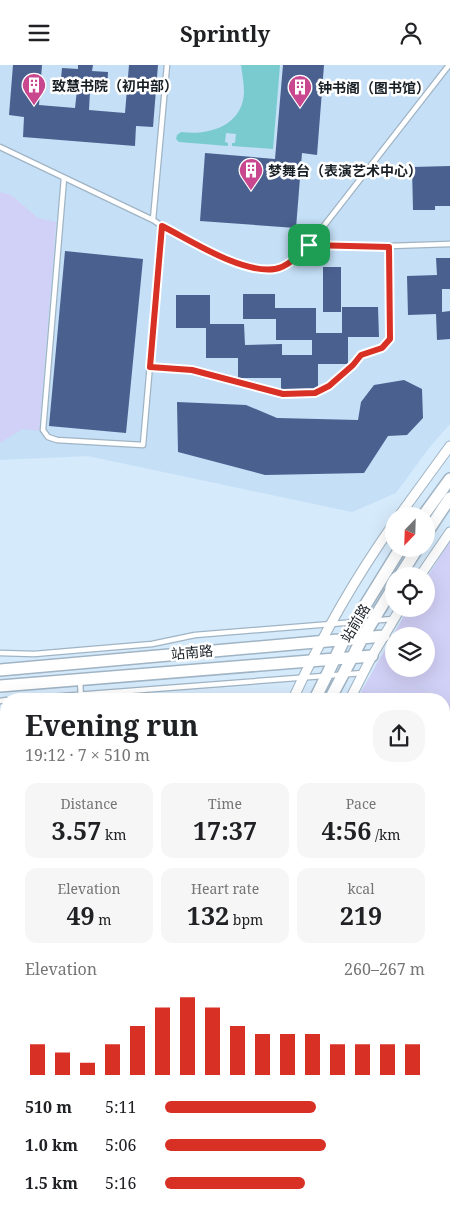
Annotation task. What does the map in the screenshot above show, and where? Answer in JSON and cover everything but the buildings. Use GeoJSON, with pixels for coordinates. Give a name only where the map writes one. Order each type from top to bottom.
{"type":"FeatureCollection","features":[{"type":"Feature","properties":{"kind":"street"},"geometry":{"type":"LineString","coordinates":[[406,507],[450,446]]}},
{"type":"Feature","properties":{"kind":"street"},"geometry":{"type":"LineString","coordinates":[[429,507],[450,479]]}},
{"type":"Feature","properties":{"kind":"street"},"geometry":{"type":"LineString","coordinates":[[435,521],[450,498]]}},
{"type":"Feature","properties":{"kind":"street"},"geometry":{"type":"LineString","coordinates":[[426,567],[450,533]]}},
{"type":"Feature","properties":{"kind":"street"},"geometry":{"type":"LineString","coordinates":[[296,693],[322,640],[385,538]]}},
{"type":"Feature","properties":{"kind":"street","name":"站前路"},"geometry":{"type":"LineString","coordinates":[[317,693],[355,622],[395,557]]}},
{"type":"Feature","properties":{"kind":"street","name":"站前路"},"geometry":{"type":"LineString","coordinates":[[333,693],[385,601]]}},
{"type":"Feature","properties":{"kind":"street"},"geometry":{"type":"LineString","coordinates":[[353,693],[393,619]]}},
{"type":"Feature","properties":{"kind":"street","name":"站南路"},"geometry":{"type":"LineString","coordinates":[[0,670],[384,636]]}},
{"type":"Feature","properties":{"kind":"street","name":"站南路"},"geometry":{"type":"LineString","coordinates":[[0,686],[372,656]]}},
{"type":"Feature","properties":{"kind":"lane"},"geometry":{"type":"LineString","coordinates":[[153,220],[167,65]]}},
{"type":"Feature","properties":{"kind":"lane"},"geometry":{"type":"LineString","coordinates":[[0,147],[153,220],[238,265],[258,269],[276,269],[294,259],[309,245],[449,65]]}},
{"type":"Feature","properties":{"kind":"lane"},"geometry":{"type":"LineString","coordinates":[[64,178],[43,430],[48,437],[57,440],[143,445],[162,226]]}},
{"type":"Feature","properties":{"kind":"lane"},"geometry":{"type":"LineString","coordinates":[[309,245],[389,247],[450,244]]}},
{"type":"Feature","properties":{"kind":"lane"},"geometry":{"type":"LineString","coordinates":[[150,367],[192,370],[283,394],[315,393],[329,386],[353,365],[361,355],[382,348],[390,339],[389,247]]}},
{"type":"Feature","properties":{"kind":"lane"},"geometry":{"type":"LineString","coordinates":[[0,653],[34,654],[152,643],[195,635],[393,619]]}},
{"type":"Feature","properties":{"kind":"lane"},"geometry":{"type":"LineString","coordinates":[[128,693],[363,673]]}},
{"type":"Feature","properties":{"kind":"lane"},"geometry":{"type":"LineString","coordinates":[[80,679],[81,693]]}},
{"type":"Feature","properties":{"kind":"shaded area"},"geometry":{"type":"Polygon","coordinates":[[[0,65],[450,65],[450,424],[429,448],[396,493],[352,512],[88,456],[0,460],[0,65]]]}},
{"type":"Feature","properties":{"kind":"shaded area"},"geometry":{"type":"Polygon","coordinates":[[[241,65],[280,65],[273,149],[232,146],[232,143],[235,143],[236,134],[226,133],[225,142],[228,143],[228,146],[179,142],[176,139],[177,135],[181,132],[191,133],[213,130],[231,121],[238,113],[244,92],[241,65]]]}},
{"type":"Feature","properties":{"kind":"shaded area"},"geometry":{"type":"Polygon","coordinates":[[[0,192],[11,195],[38,218],[56,222],[39,431],[22,429],[0,443],[0,192]]]}},
{"type":"Feature","properties":{"kind":"shaded area"},"geometry":{"type":"Polygon","coordinates":[[[450,541],[450,693],[360,693],[385,650],[385,677],[435,677],[435,627],[398,627],[403,617],[435,617],[434,567],[450,541]]]}},
{"type":"Feature","properties":{"kind":"place","name":"致慧书院（初中部）"},"geometry":{"type":"Point","coordinates":[34,106]}},
{"type":"Feature","properties":{"kind":"place","name":"钟书阁（图书馆）"},"geometry":{"type":"Point","coordinates":[300,108]}},
{"type":"Feature","properties":{"kind":"place","name":"梦舞台（表演艺术中心）"},"geometry":{"type":"Point","coordinates":[251,191]}},
{"type":"Feature","properties":{"kind":"route"},"geometry":{"type":"LineString","coordinates":[[162,226],[238,265],[258,269],[276,269],[294,259],[309,245],[389,247],[390,339],[382,348],[361,355],[353,365],[329,386],[315,393],[283,394],[192,370],[150,367],[162,226]]}}]}
